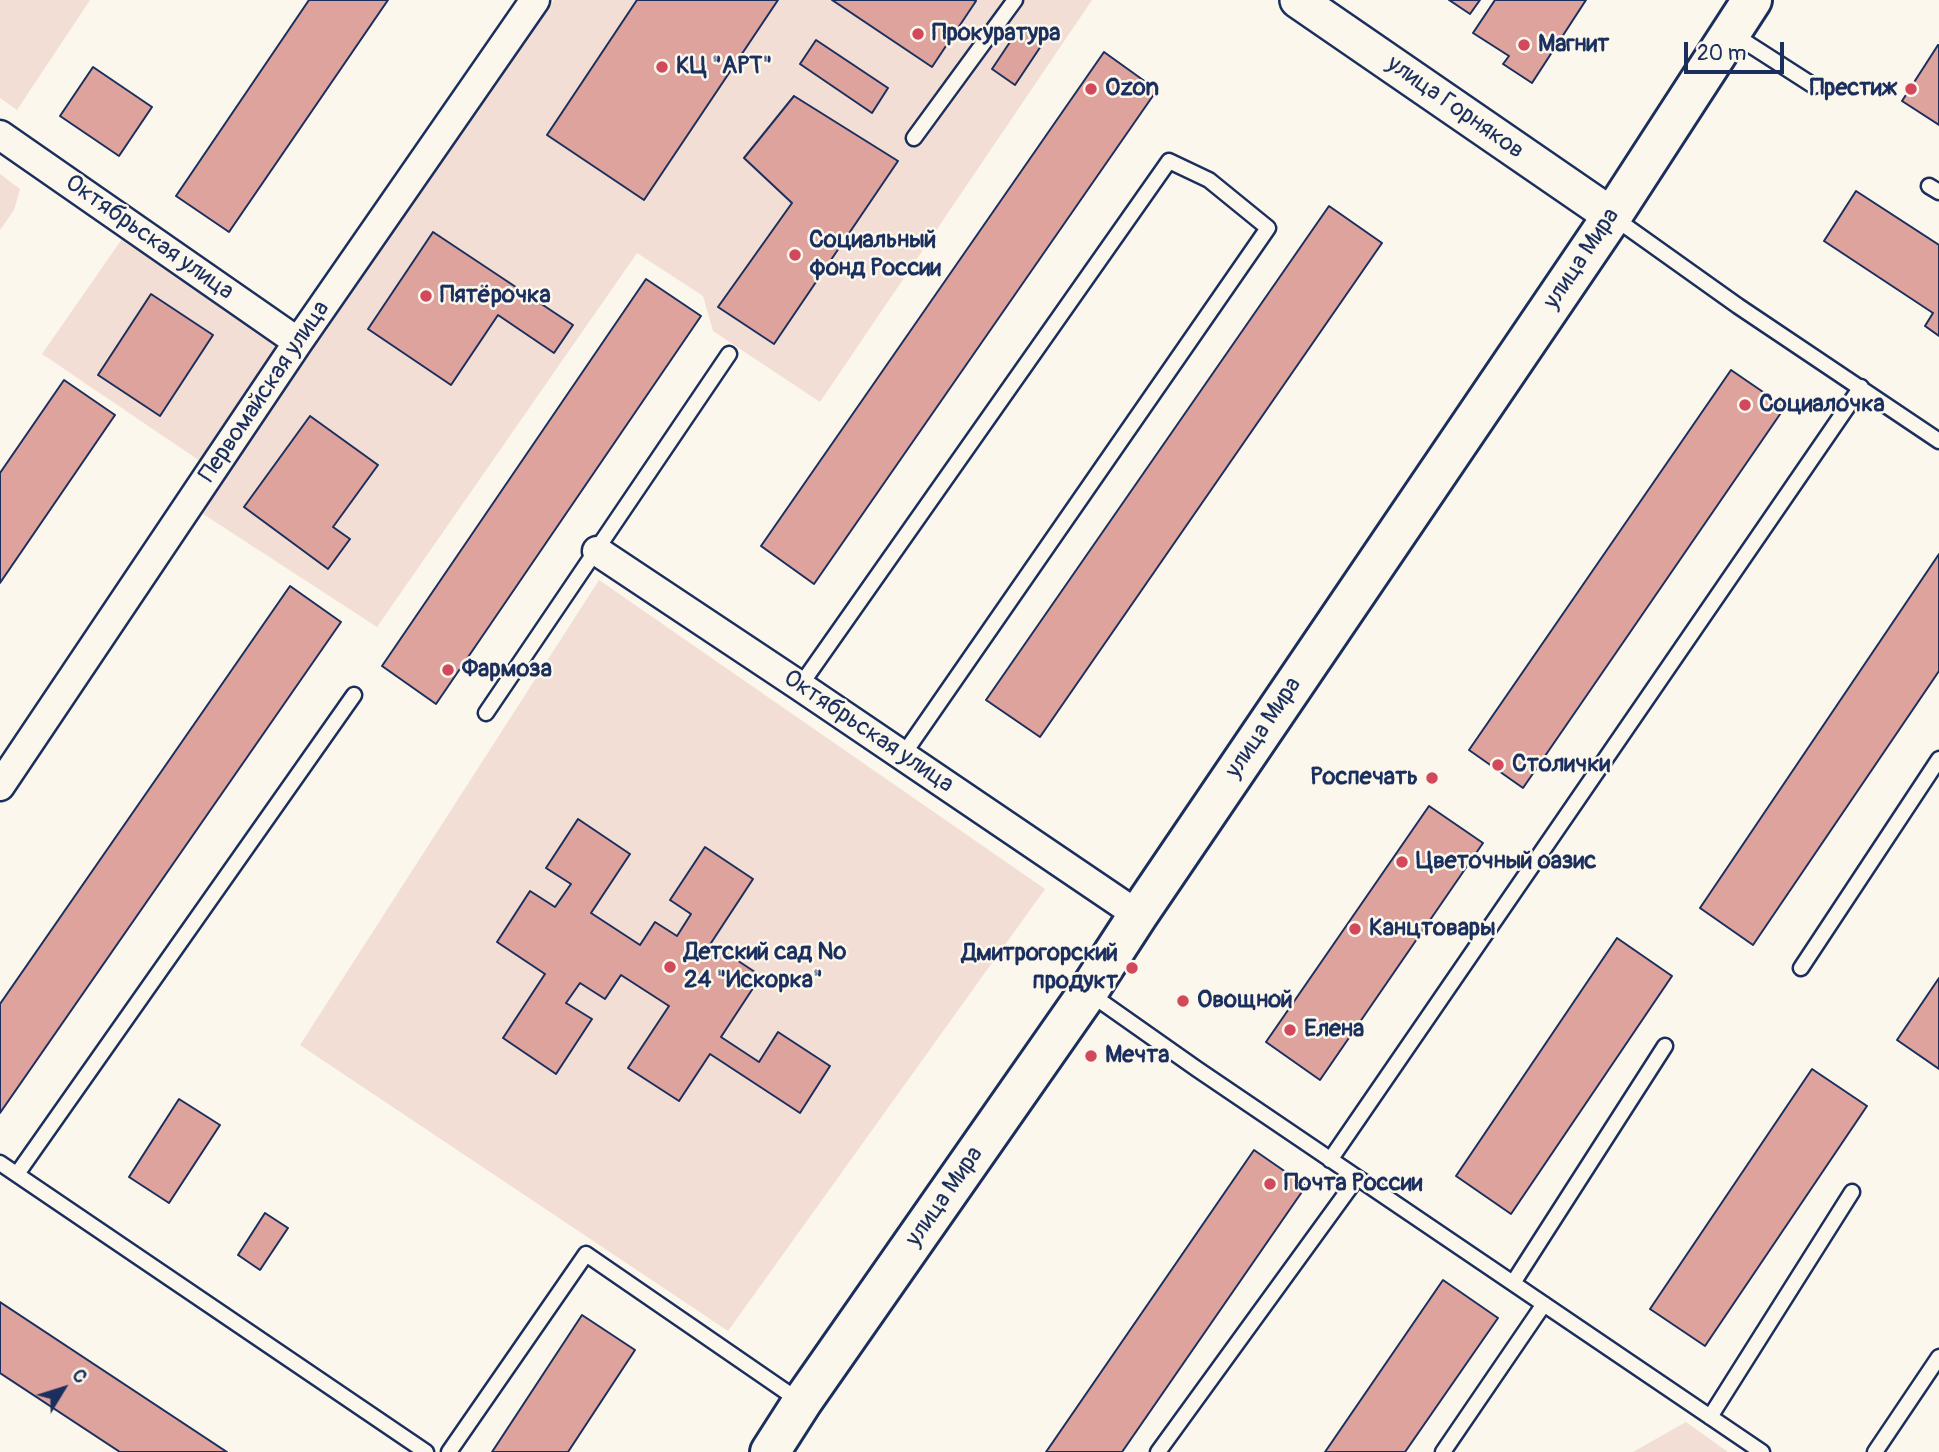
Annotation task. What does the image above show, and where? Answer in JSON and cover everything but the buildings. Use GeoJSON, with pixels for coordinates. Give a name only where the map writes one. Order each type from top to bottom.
{"type":"FeatureCollection","features":[{"type":"Feature","properties":{"kind":"main road","name":"улица Мира"},"geometry":{"type":"LineString","coordinates":[[786,1434],[1612,216],[1752,0]]}},
{"type":"Feature","properties":{"kind":"street","name":"Первомайская улица"},"geometry":{"type":"LineString","coordinates":[[0,786],[298,342],[535,0]]}},
{"type":"Feature","properties":{"kind":"street","name":"улица Горняков"},"geometry":{"type":"LineString","coordinates":[[1298,0],[1612,216]]}},
{"type":"Feature","properties":{"kind":"street","name":"Октябрьская улица"},"geometry":{"type":"LineString","coordinates":[[0,135],[298,342]]}},
{"type":"Feature","properties":{"kind":"street","name":"Октябрьская улица"},"geometry":{"type":"LineString","coordinates":[[597,551],[1138,915]]}},
{"type":"Feature","properties":{"kind":"lane"},"geometry":{"type":"LineString","coordinates":[[914,138],[1015,0]]}},
{"type":"Feature","properties":{"kind":"lane"},"geometry":{"type":"LineString","coordinates":[[1731,33],[1814,86]]}},
{"type":"Feature","properties":{"kind":"lane"},"geometry":{"type":"LineString","coordinates":[[800,686],[1169,161],[1209,180],[1268,228],[903,755]]}},
{"type":"Feature","properties":{"kind":"lane"},"geometry":{"type":"LineString","coordinates":[[1612,216],[1738,306],[1939,441]]}},
{"type":"Feature","properties":{"kind":"lane"},"geometry":{"type":"LineString","coordinates":[[486,713],[729,354]]}},
{"type":"Feature","properties":{"kind":"lane"},"geometry":{"type":"LineString","coordinates":[[1330,1160],[1861,387]]}},
{"type":"Feature","properties":{"kind":"lane"},"geometry":{"type":"LineString","coordinates":[[17,1174],[354,695]]}},
{"type":"Feature","properties":{"kind":"lane"},"geometry":{"type":"LineString","coordinates":[[1801,968],[1939,759]]}},
{"type":"Feature","properties":{"kind":"lane"},"geometry":{"type":"LineString","coordinates":[[1088,992],[1330,1160],[1762,1452]]}},
{"type":"Feature","properties":{"kind":"lane"},"geometry":{"type":"LineString","coordinates":[[1513,1283],[1665,1046]]}},
{"type":"Feature","properties":{"kind":"lane"},"geometry":{"type":"LineString","coordinates":[[0,1163],[426,1452]]}},
{"type":"Feature","properties":{"kind":"lane"},"geometry":{"type":"LineString","coordinates":[[1158,1452],[1357,1178]]}},
{"type":"Feature","properties":{"kind":"lane"},"geometry":{"type":"LineString","coordinates":[[1710,1417],[1852,1192]]}},
{"type":"Feature","properties":{"kind":"lane"},"geometry":{"type":"LineString","coordinates":[[449,1452],[586,1254],[786,1434]]}},
{"type":"Feature","properties":{"kind":"lane"},"geometry":{"type":"LineString","coordinates":[[1443,1452],[1544,1304]]}},
{"type":"Feature","properties":{"kind":"lane"},"geometry":{"type":"LineString","coordinates":[[1875,1452],[1939,1357]]}},
{"type":"Feature","properties":{"kind":"shaded area"},"geometry":{"type":"Polygon","coordinates":[[[0,0],[90,0],[17,110],[0,98],[0,0]]]}},
{"type":"Feature","properties":{"kind":"shaded area"},"geometry":{"type":"Polygon","coordinates":[[[554,0],[1092,0],[820,402],[713,331],[703,296],[637,253],[377,627],[180,499],[200,461],[42,354],[124,236],[304,359],[554,0]]]}},
{"type":"Feature","properties":{"kind":"shaded area"},"geometry":{"type":"Polygon","coordinates":[[[0,174],[20,189],[14,210],[0,230],[0,174]]]}},
{"type":"Feature","properties":{"kind":"shaded area","name":"Детский сад № 24 \"Искорка\""},"geometry":{"type":"Polygon","coordinates":[[[599,580],[1045,889],[728,1331],[300,1045],[599,580]]]}},
{"type":"Feature","properties":{"kind":"shaded area"},"geometry":{"type":"Polygon","coordinates":[[[1686,1422],[1728,1452],[1633,1452],[1686,1422]]]}},
{"type":"Feature","properties":{"kind":"place","name":"Прокуратура"},"geometry":{"type":"Point","coordinates":[918,34]}},
{"type":"Feature","properties":{"kind":"place","name":"Магнит"},"geometry":{"type":"Point","coordinates":[1524,45]}},
{"type":"Feature","properties":{"kind":"place","name":"КЦ \"АРТ\""},"geometry":{"type":"Point","coordinates":[662,67]}},
{"type":"Feature","properties":{"kind":"place","name":"Ozon"},"geometry":{"type":"Point","coordinates":[1091,89]}},
{"type":"Feature","properties":{"kind":"place","name":"Престиж"},"geometry":{"type":"Point","coordinates":[1911,89]}},
{"type":"Feature","properties":{"kind":"place","name":"Социальный фонд России"},"geometry":{"type":"Point","coordinates":[795,255]}},
{"type":"Feature","properties":{"kind":"place","name":"Пятёрочка"},"geometry":{"type":"Point","coordinates":[426,296]}},
{"type":"Feature","properties":{"kind":"place","name":"Социалочка"},"geometry":{"type":"Point","coordinates":[1745,405]}},
{"type":"Feature","properties":{"kind":"place","name":"Фармоза"},"geometry":{"type":"Point","coordinates":[448,670]}},
{"type":"Feature","properties":{"kind":"place","name":"Столички"},"geometry":{"type":"Point","coordinates":[1498,765]}},
{"type":"Feature","properties":{"kind":"place","name":"Роспечать"},"geometry":{"type":"Point","coordinates":[1432,778]}},
{"type":"Feature","properties":{"kind":"place","name":"Цветочный оазис"},"geometry":{"type":"Point","coordinates":[1402,862]}},
{"type":"Feature","properties":{"kind":"place","name":"Канцтовары"},"geometry":{"type":"Point","coordinates":[1355,929]}},
{"type":"Feature","properties":{"kind":"place","name":"Детский сад № 24 \"Искорка\""},"geometry":{"type":"Point","coordinates":[670,967]}},
{"type":"Feature","properties":{"kind":"place","name":"Дмитрогорский продукт"},"geometry":{"type":"Point","coordinates":[1132,968]}},
{"type":"Feature","properties":{"kind":"place","name":"Овощной"},"geometry":{"type":"Point","coordinates":[1183,1001]}},
{"type":"Feature","properties":{"kind":"place","name":"Елена"},"geometry":{"type":"Point","coordinates":[1290,1030]}},
{"type":"Feature","properties":{"kind":"place","name":"Мечта"},"geometry":{"type":"Point","coordinates":[1091,1056]}},
{"type":"Feature","properties":{"kind":"place","name":"Почта России"},"geometry":{"type":"Point","coordinates":[1270,1184]}}]}
